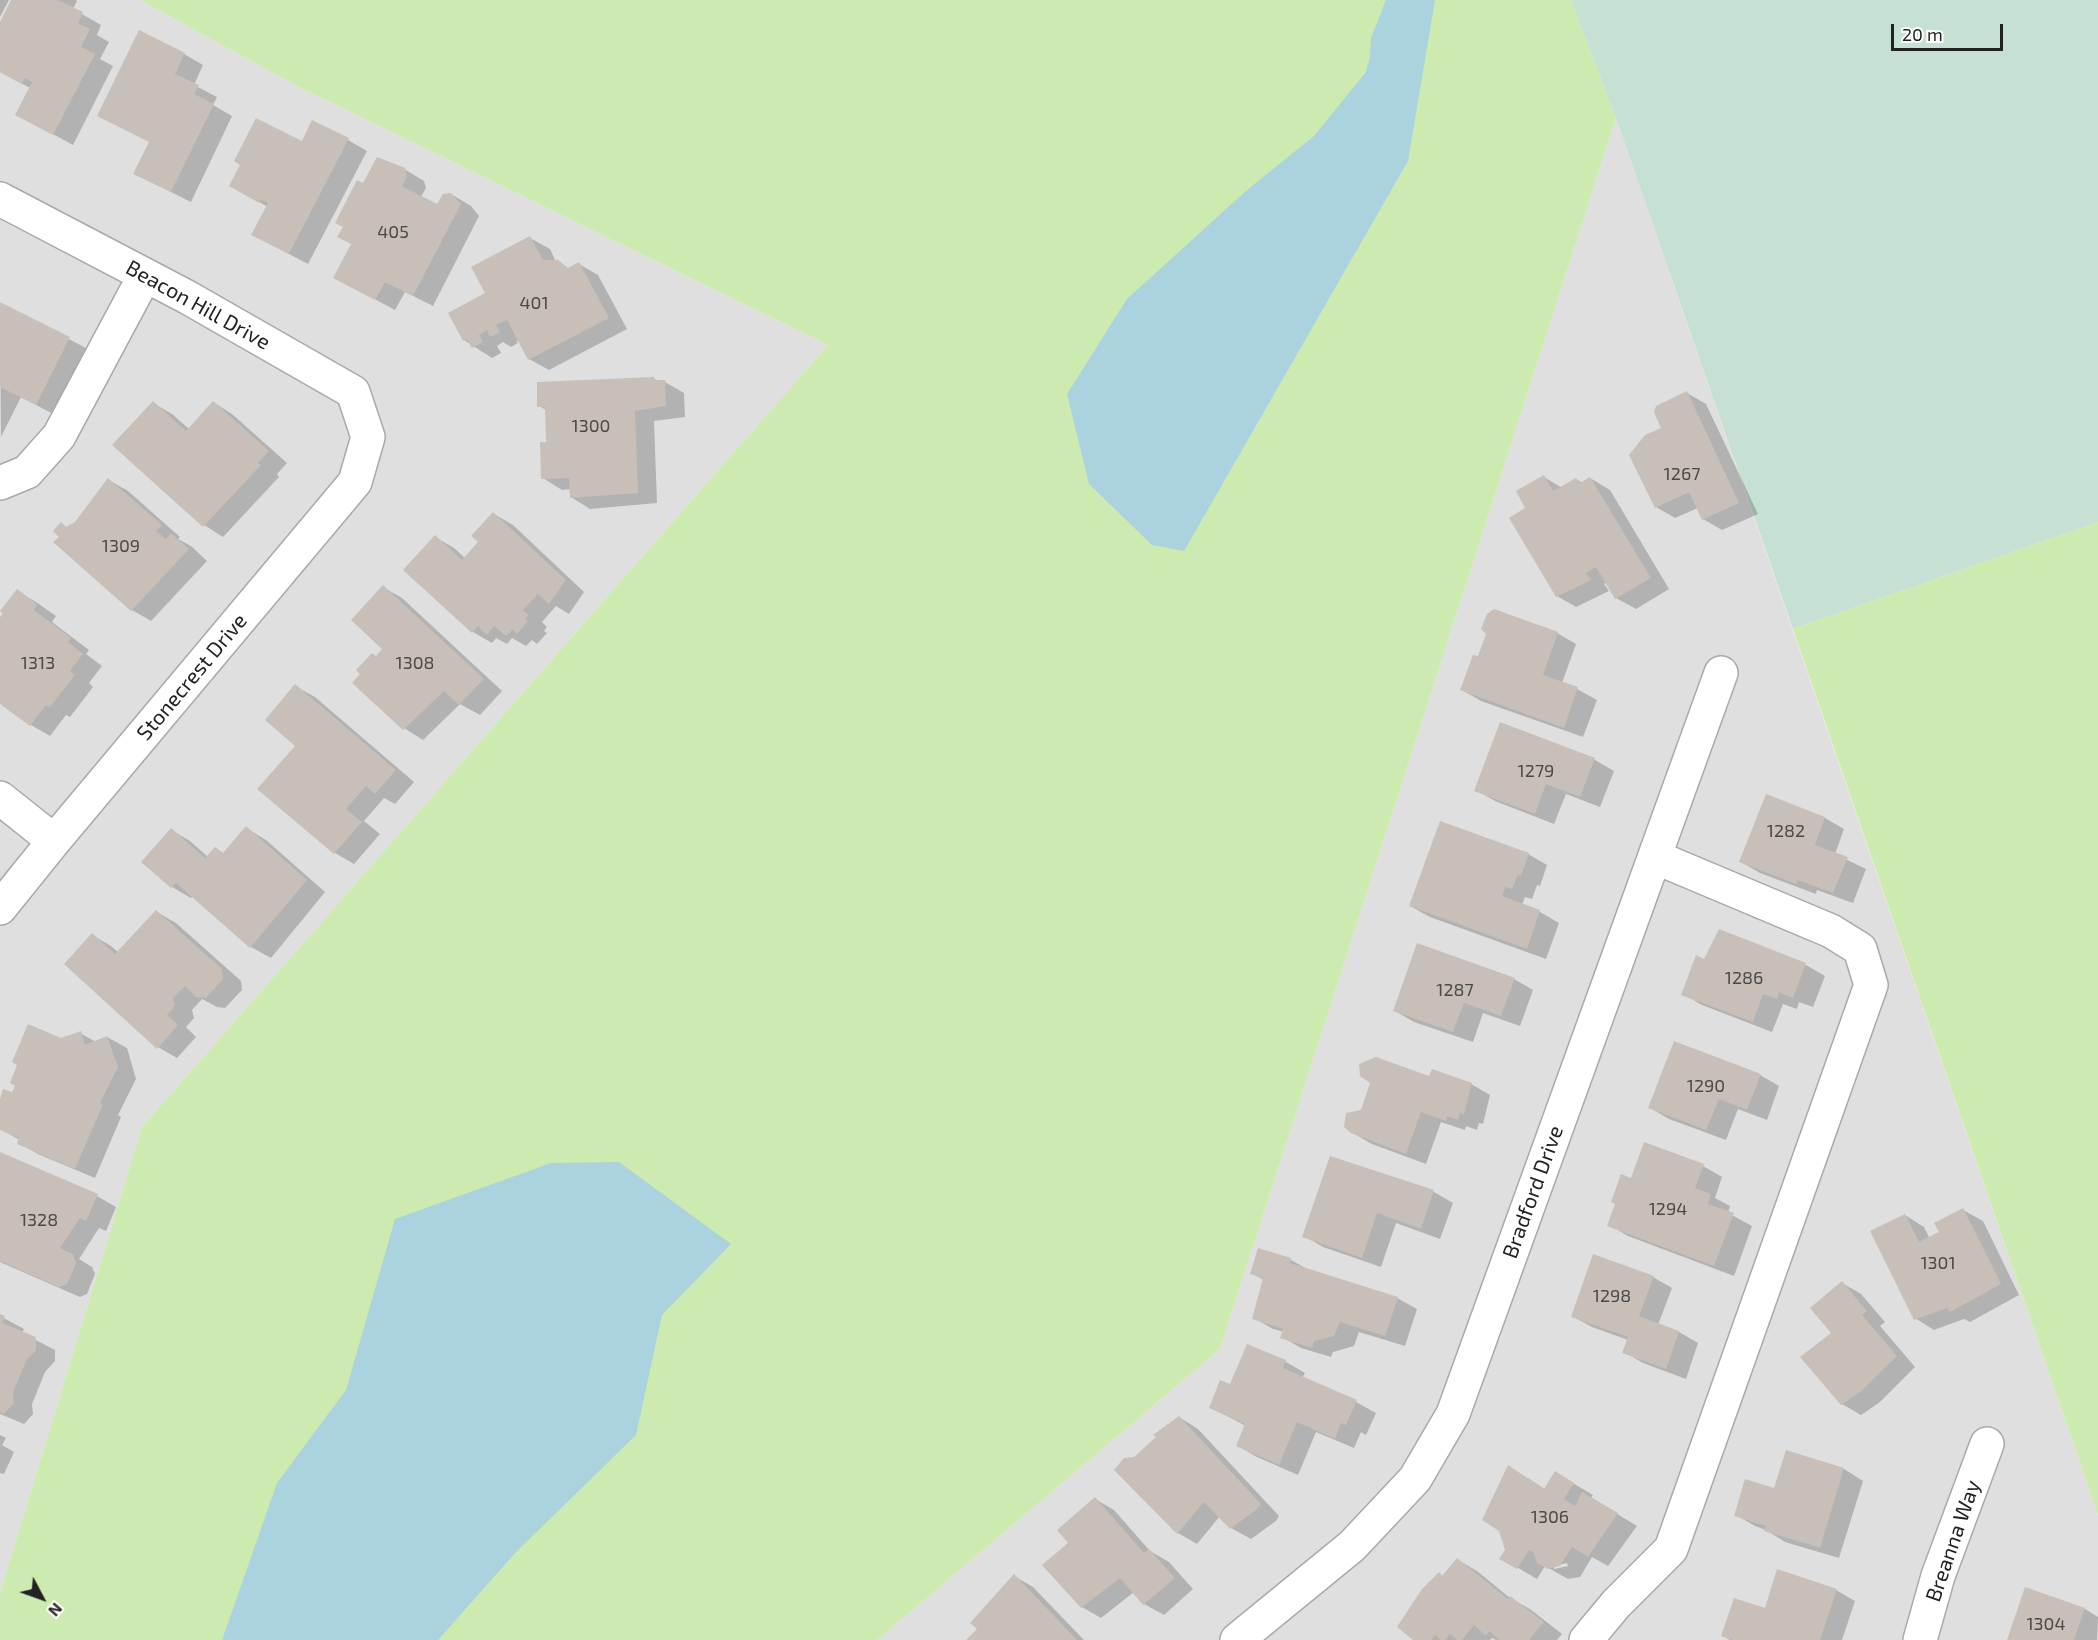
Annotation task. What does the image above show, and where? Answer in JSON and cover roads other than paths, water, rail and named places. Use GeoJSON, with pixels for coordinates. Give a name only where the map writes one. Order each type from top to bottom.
{"type":"FeatureCollection","features":[{"type":"Feature","properties":{"kind":"street","name":"Beacon Hill Drive"},"geometry":{"type":"LineString","coordinates":[[0,199],[145,275],[353,392],[368,437]]}},
{"type":"Feature","properties":{"kind":"street"},"geometry":{"type":"LineString","coordinates":[[0,483],[27,472],[59,436],[145,275]]}},
{"type":"Feature","properties":{"kind":"street","name":"Stonecrest Drive"},"geometry":{"type":"LineString","coordinates":[[0,908],[355,482],[368,437]]}},
{"type":"Feature","properties":{"kind":"street","name":"Bradford Drive"},"geometry":{"type":"LineString","coordinates":[[1237,1640],[1360,1538],[1415,1479],[1453,1414],[1721,674]]}},
{"type":"Feature","properties":{"kind":"street"},"geometry":{"type":"LineString","coordinates":[[0,798],[54,841]]}},
{"type":"Feature","properties":{"kind":"street"},"geometry":{"type":"LineString","coordinates":[[1586,1640],[1616,1604],[1671,1549],[1871,985],[1860,949],[1832,931],[1655,857]]}},
{"type":"Feature","properties":{"kind":"street","name":"Breanna Way"},"geometry":{"type":"LineString","coordinates":[[1920,1640],[1938,1576],[1987,1444]]}},
{"type":"Feature","properties":{"kind":"water"},"geometry":{"type":"Polygon","coordinates":[[[1386,0],[1435,0],[1408,161],[1184,551],[1152,545],[1089,484],[1067,394],[1127,299],[1247,190],[1314,136],[1366,72],[1371,38],[1386,0]]]}},
{"type":"Feature","properties":{"kind":"water"},"geometry":{"type":"Polygon","coordinates":[[[619,1162],[731,1244],[662,1315],[636,1435],[516,1552],[438,1640],[222,1640],[277,1483],[346,1390],[395,1219],[551,1163],[619,1162]]]}}]}
